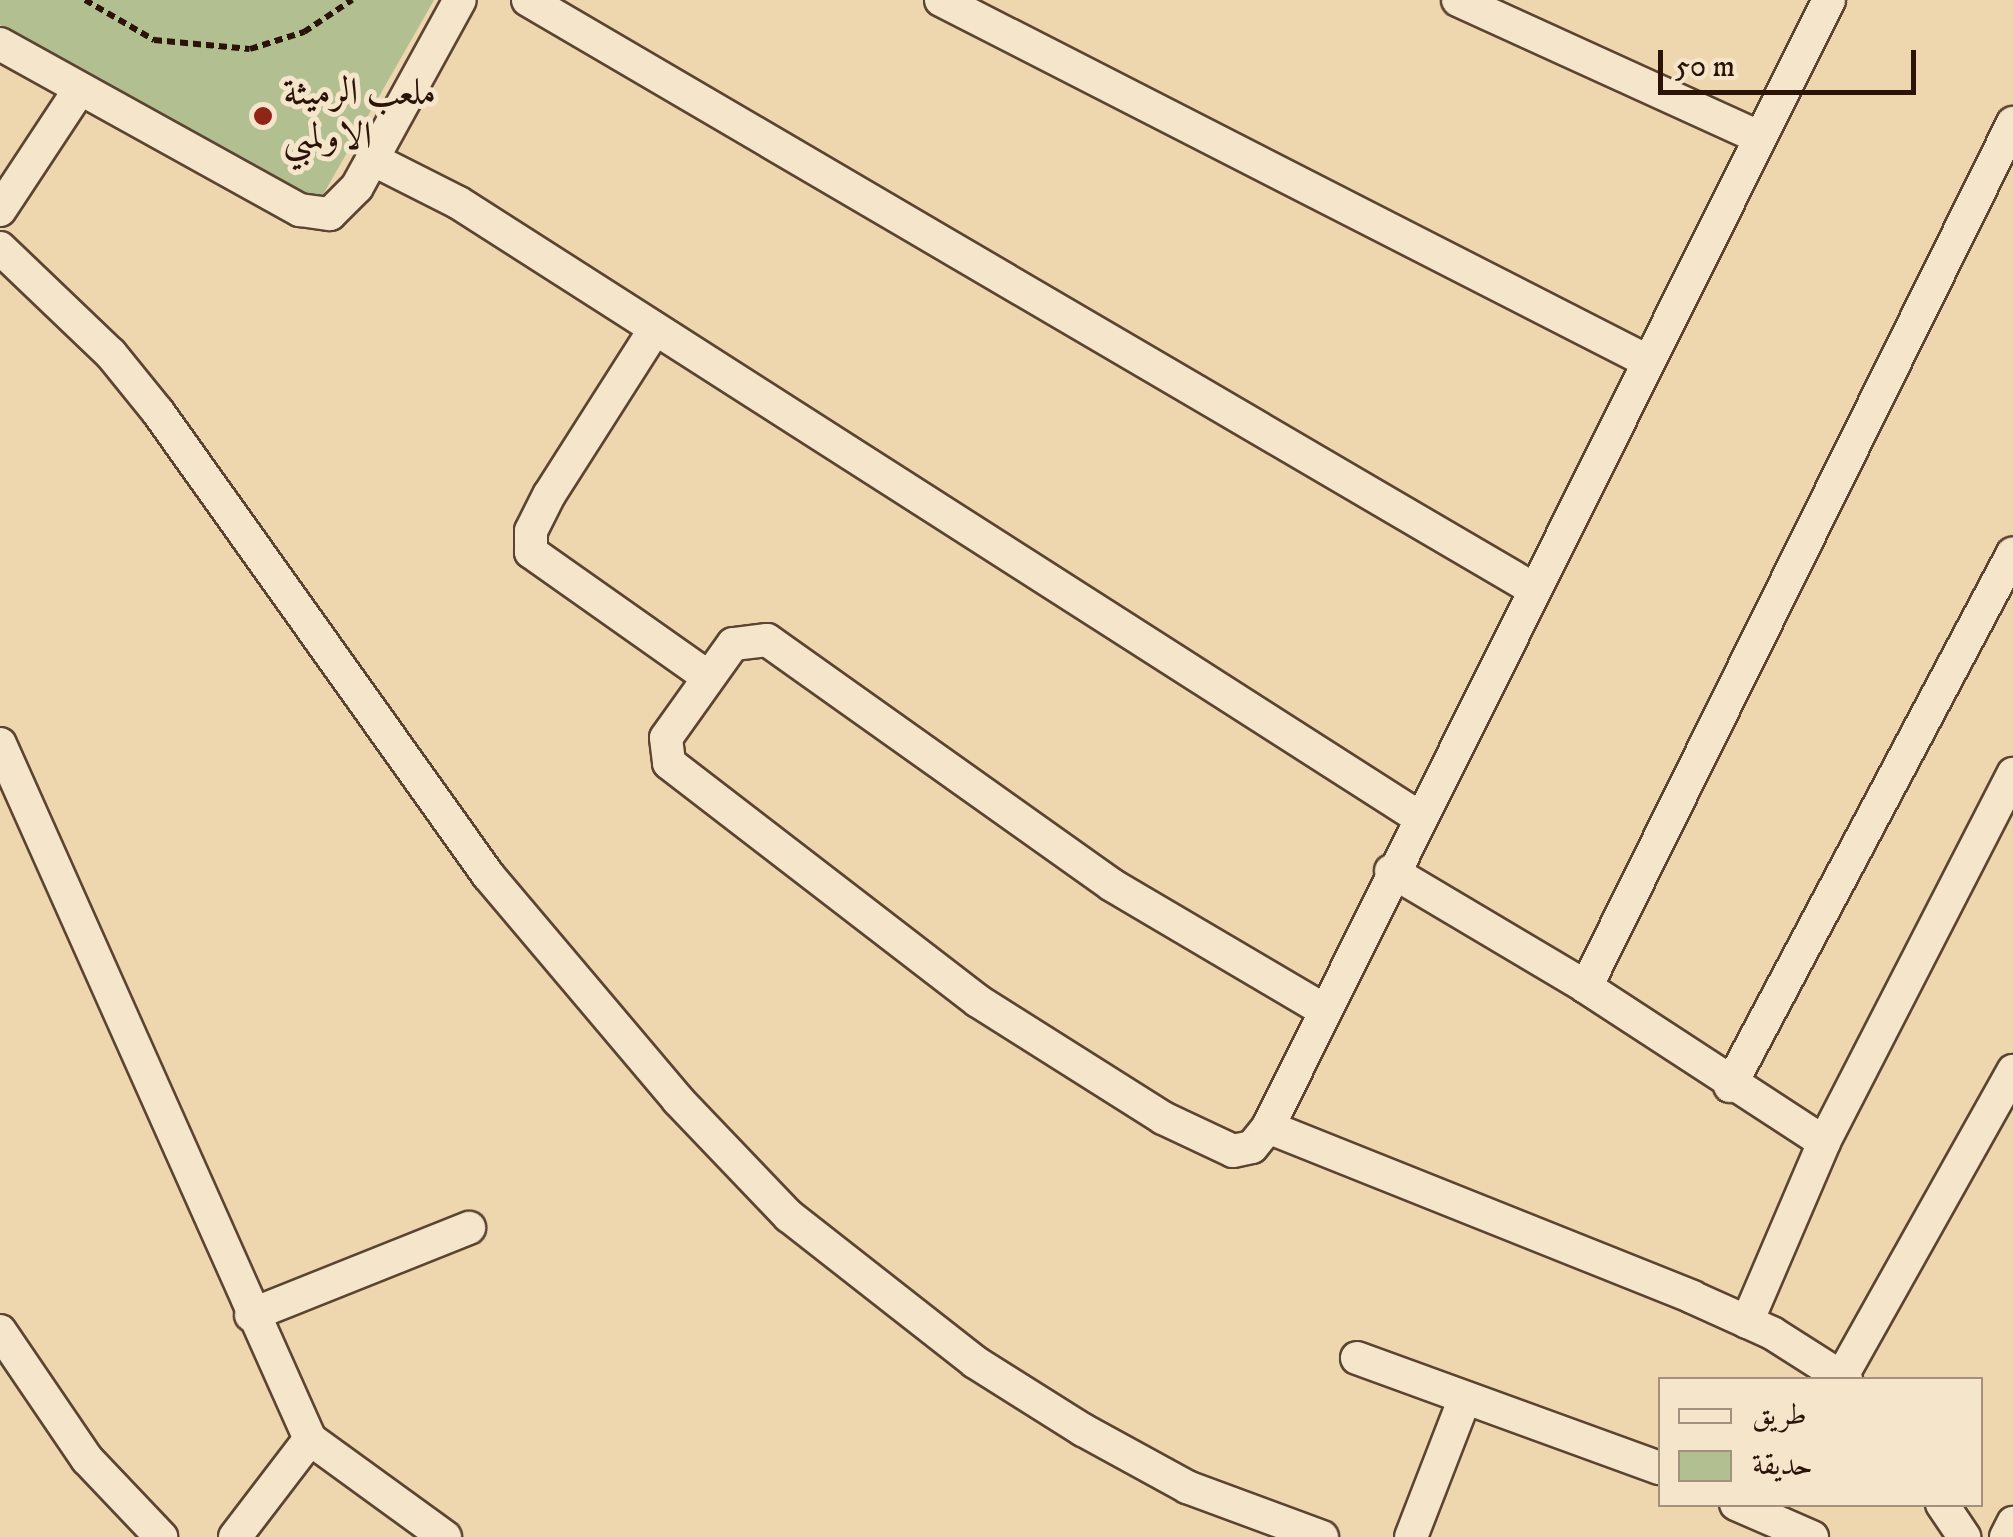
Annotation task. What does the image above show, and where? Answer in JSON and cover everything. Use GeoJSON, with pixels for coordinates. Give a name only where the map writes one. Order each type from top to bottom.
{"type":"FeatureCollection","features":[{"type":"Feature","properties":{"kind":"street"},"geometry":{"type":"LineString","coordinates":[[0,44],[314,215],[345,206],[460,0]]}},
{"type":"Feature","properties":{"kind":"street"},"geometry":{"type":"LineString","coordinates":[[528,0],[1532,588]]}},
{"type":"Feature","properties":{"kind":"street"},"geometry":{"type":"LineString","coordinates":[[941,0],[1645,360]]}},
{"type":"Feature","properties":{"kind":"street"},"geometry":{"type":"LineString","coordinates":[[1458,0],[1759,137]]}},
{"type":"Feature","properties":{"kind":"street"},"geometry":{"type":"LineString","coordinates":[[1324,1010],[1112,884],[767,640],[733,644],[673,723],[664,751],[669,763],[894,940],[1073,1064],[1233,1151],[1252,1147],[1268,1127],[1418,816],[1829,0]]}},
{"type":"Feature","properties":{"kind":"street"},"geometry":{"type":"LineString","coordinates":[[0,210],[79,90]]}},
{"type":"Feature","properties":{"kind":"street"},"geometry":{"type":"LineString","coordinates":[[1586,987],[2013,123]]}},
{"type":"Feature","properties":{"kind":"street"},"geometry":{"type":"LineString","coordinates":[[372,159],[459,203],[653,332],[1418,816]]}},
{"type":"Feature","properties":{"kind":"street"},"geometry":{"type":"LineString","coordinates":[[0,248],[146,397],[488,874],[678,1100],[788,1216],[974,1362],[1084,1430],[1187,1487],[1322,1537]]}},
{"type":"Feature","properties":{"kind":"street"},"geometry":{"type":"LineString","coordinates":[[653,332],[549,495],[531,531],[531,552],[708,677]]}},
{"type":"Feature","properties":{"kind":"street"},"geometry":{"type":"LineString","coordinates":[[1730,1086],[2013,553]]}},
{"type":"Feature","properties":{"kind":"street"},"geometry":{"type":"LineString","coordinates":[[0,744],[310,1439],[445,1537]]}},
{"type":"Feature","properties":{"kind":"street"},"geometry":{"type":"LineString","coordinates":[[1748,1322],[1824,1142],[2013,774]]}},
{"type":"Feature","properties":{"kind":"street"},"geometry":{"type":"LineString","coordinates":[[1391,871],[1586,987],[1730,1086],[1824,1142]]}},
{"type":"Feature","properties":{"kind":"street"},"geometry":{"type":"LineString","coordinates":[[1845,1377],[2013,1072]]}},
{"type":"Feature","properties":{"kind":"street"},"geometry":{"type":"LineString","coordinates":[[1268,1127],[1748,1322],[1842,1377]]}},
{"type":"Feature","properties":{"kind":"street"},"geometry":{"type":"LineString","coordinates":[[252,1315],[469,1228]]}},
{"type":"Feature","properties":{"kind":"street"},"geometry":{"type":"LineString","coordinates":[[0,1331],[87,1459],[160,1537]]}},
{"type":"Feature","properties":{"kind":"street"},"geometry":{"type":"LineString","coordinates":[[1357,1358],[1658,1467]]}},
{"type":"Feature","properties":{"kind":"street"},"geometry":{"type":"LineString","coordinates":[[1411,1537],[1465,1398]]}},
{"type":"Feature","properties":{"kind":"street"},"geometry":{"type":"LineString","coordinates":[[235,1537],[310,1439]]}},
{"type":"Feature","properties":{"kind":"street"},"geometry":{"type":"LineString","coordinates":[[1743,1507],[1812,1537]]}},
{"type":"Feature","properties":{"kind":"street"},"geometry":{"type":"LineString","coordinates":[[1944,1507],[1964,1537]]}},
{"type":"Feature","properties":{"kind":"street"},"geometry":{"type":"LineString","coordinates":[[2006,1537],[2013,1523]]}},
{"type":"Feature","properties":{"kind":"path"},"geometry":{"type":"LineString","coordinates":[[85,0],[154,40],[250,49],[304,32],[352,0]]}},
{"type":"Feature","properties":{"kind":"green space","name":"ملعب الرميثة الاولمبي"},"geometry":{"type":"Polygon","coordinates":[[[0,0],[434,0],[316,207],[0,25],[0,0]]]}},
{"type":"Feature","properties":{"kind":"place","name":"ملعب الرميثة الاولمبي"},"geometry":{"type":"Point","coordinates":[263,116]}}]}
